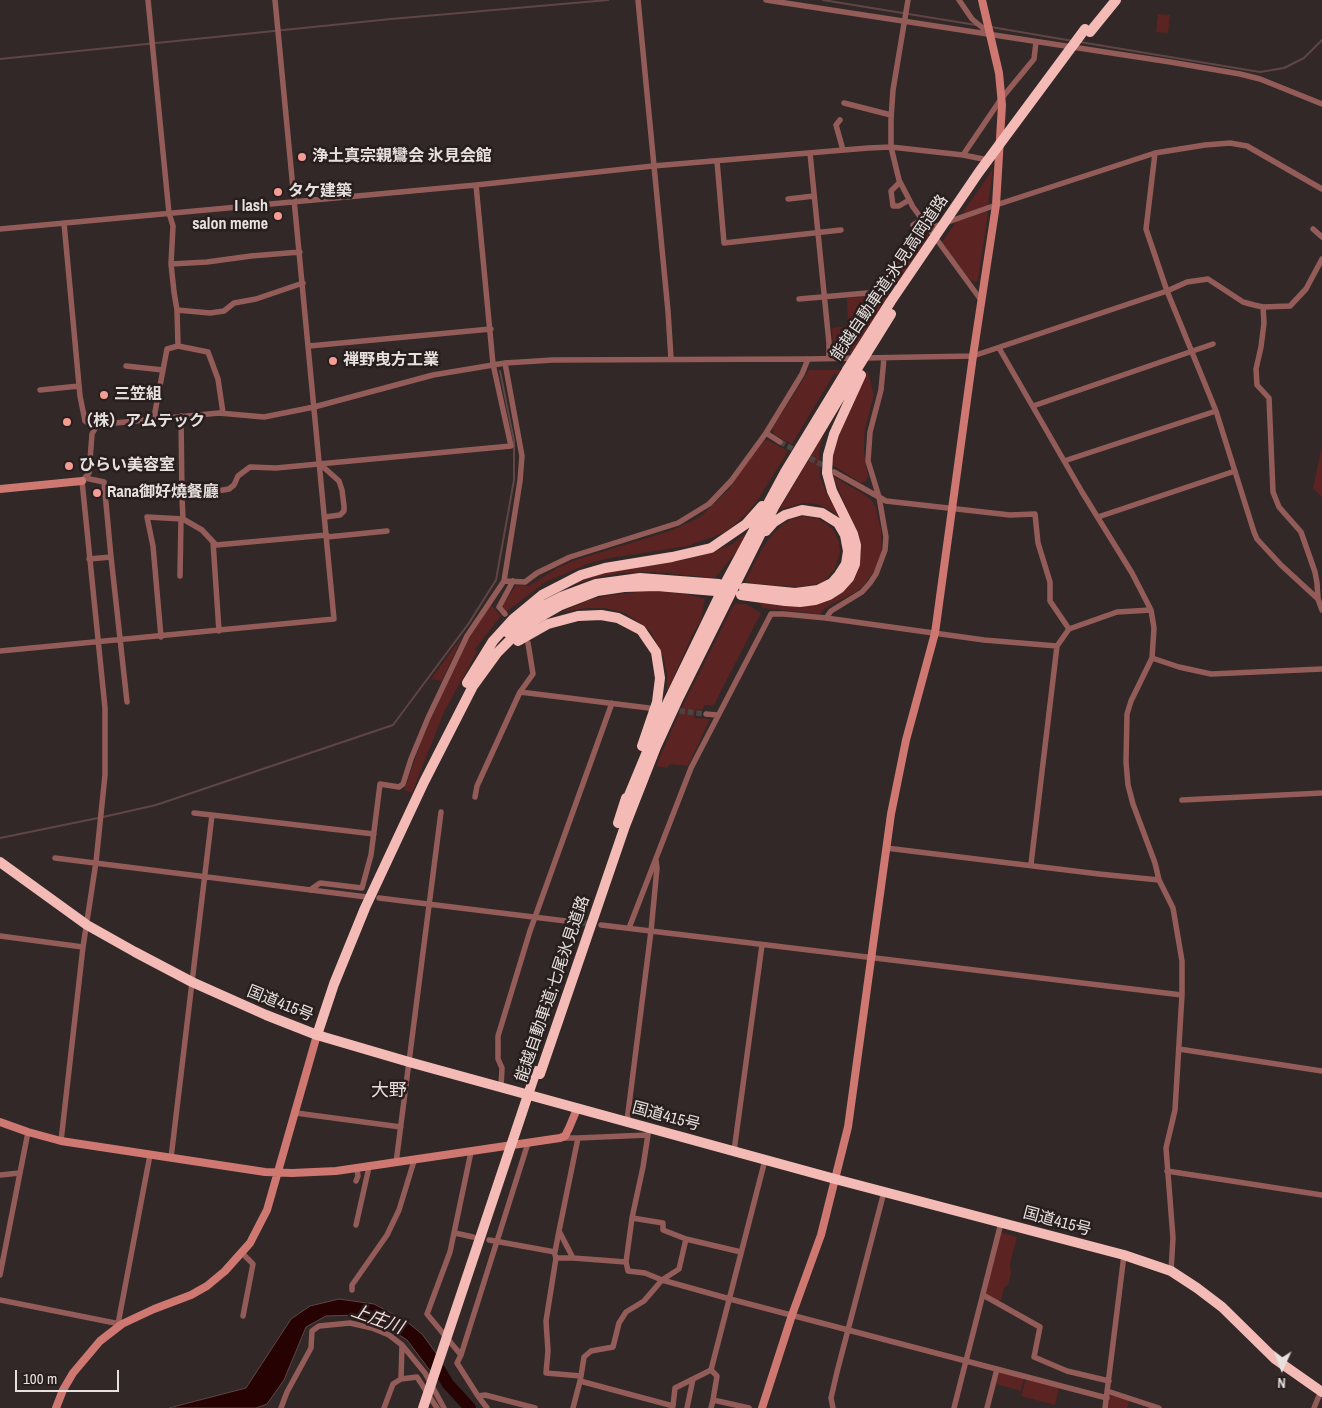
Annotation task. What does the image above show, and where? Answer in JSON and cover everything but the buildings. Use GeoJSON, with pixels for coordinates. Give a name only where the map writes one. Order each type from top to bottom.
{"type":"FeatureCollection","features":[{"type":"Feature","properties":{"kind":"highway","name":"能越自動車道;氷見高岡道路"},"geometry":{"type":"LineString","coordinates":[[729,590],[774,507],[895,307],[1108,0]]}},
{"type":"Feature","properties":{"kind":"highway","name":"能越自動車道;氷見高岡道路"},"geometry":{"type":"LineString","coordinates":[[729,590],[784,472],[854,372],[891,301],[979,172],[1088,30],[1116,0]]}},
{"type":"Feature","properties":{"kind":"highway"},"geometry":{"type":"LineString","coordinates":[[729,590],[785,601],[815,600],[829,595],[840,588],[849,578],[855,564],[856,545],[854,534],[832,491],[827,473],[827,464],[834,434],[854,372]]}},
{"type":"Feature","properties":{"kind":"highway"},"geometry":{"type":"LineString","coordinates":[[317,1035],[337,977],[365,908],[493,641],[513,619],[542,595],[581,575],[605,568],[672,557],[711,548],[746,524],[761,507],[784,472]]}},
{"type":"Feature","properties":{"kind":"highway"},"geometry":{"type":"LineString","coordinates":[[477,672],[514,636],[561,605],[580,597],[624,587],[657,586],[795,593],[818,590],[832,583],[839,575],[846,564],[848,551],[845,535],[838,523],[822,513],[802,510],[785,515],[774,522],[755,545]]}},
{"type":"Feature","properties":{"kind":"highway","name":"能越自動車道;七尾氷見道路"},"geometry":{"type":"LineString","coordinates":[[429,1408],[618,824],[666,706],[729,590]]}},
{"type":"Feature","properties":{"kind":"highway","name":"能越自動車道;七尾氷見道路"},"geometry":{"type":"LineString","coordinates":[[423,1408],[636,795],[729,590]]}},
{"type":"Feature","properties":{"kind":"highway"},"geometry":{"type":"LineString","coordinates":[[477,672],[525,636],[548,624],[578,616],[601,615],[618,618],[641,630],[656,652],[660,671],[659,691],[618,824]]}},
{"type":"Feature","properties":{"kind":"highway","name":"国道415号"},"geometry":{"type":"LineString","coordinates":[[0,862],[87,925],[192,982],[317,1035],[627,1121],[648,1131],[734,1151],[1124,1255],[1171,1271],[1222,1307],[1275,1359],[1321,1391]]}},
{"type":"Feature","properties":{"kind":"street"},"geometry":{"type":"LineString","coordinates":[[148,0],[169,214],[172,226],[171,264],[177,310],[178,346]]}},
{"type":"Feature","properties":{"kind":"street"},"geometry":{"type":"LineString","coordinates":[[0,651],[334,619],[275,0]]}},
{"type":"Feature","properties":{"kind":"street"},"geometry":{"type":"LineString","coordinates":[[638,0],[671,360]]}},
{"type":"Feature","properties":{"kind":"street"},"geometry":{"type":"LineString","coordinates":[[766,0],[1240,74],[1260,79],[1322,104]]}},
{"type":"Feature","properties":{"kind":"street"},"geometry":{"type":"LineString","coordinates":[[908,0],[891,115],[891,147],[900,182],[909,200],[928,229],[957,265],[981,300]]}},
{"type":"Feature","properties":{"kind":"street"},"geometry":{"type":"LineString","coordinates":[[959,0],[972,19],[990,34]]}},
{"type":"Feature","properties":{"kind":"street"},"geometry":{"type":"LineString","coordinates":[[762,1408],[792,1315],[821,1235],[848,1127],[891,814],[906,740],[935,633],[996,205],[1001,99],[998,73],[982,0]]}},
{"type":"Feature","properties":{"kind":"street"},"geometry":{"type":"LineString","coordinates":[[963,155],[1001,99],[1034,59],[1036,42]]}},
{"type":"Feature","properties":{"kind":"street"},"geometry":{"type":"LineString","coordinates":[[844,103],[891,115]]}},
{"type":"Feature","properties":{"kind":"street"},"geometry":{"type":"LineString","coordinates":[[840,120],[836,125],[843,150]]}},
{"type":"Feature","properties":{"kind":"street"},"geometry":{"type":"LineString","coordinates":[[928,229],[1156,153],[1205,145],[1230,143],[1247,146],[1322,189]]}},
{"type":"Feature","properties":{"kind":"street"},"geometry":{"type":"LineString","coordinates":[[0,229],[476,185],[653,166],[843,150],[891,147],[963,155],[998,163]]}},
{"type":"Feature","properties":{"kind":"street"},"geometry":{"type":"LineString","coordinates":[[810,153],[829,358]]}},
{"type":"Feature","properties":{"kind":"street"},"geometry":{"type":"LineString","coordinates":[[1156,153],[1146,229],[1167,291],[1216,411],[1257,539],[1281,565],[1318,599]]}},
{"type":"Feature","properties":{"kind":"street"},"geometry":{"type":"LineString","coordinates":[[717,161],[724,243],[841,230]]}},
{"type":"Feature","properties":{"kind":"street"},"geometry":{"type":"LineString","coordinates":[[900,182],[891,191],[893,206],[898,206],[909,200]]}},
{"type":"Feature","properties":{"kind":"street"},"geometry":{"type":"LineString","coordinates":[[182,497],[229,490],[234,485],[238,476],[250,467],[276,468],[511,446],[493,364],[476,185]]}},
{"type":"Feature","properties":{"kind":"street"},"geometry":{"type":"LineString","coordinates":[[788,199],[814,196]]}},
{"type":"Feature","properties":{"kind":"street"},"geometry":{"type":"LineString","coordinates":[[913,225],[922,220]]}},
{"type":"Feature","properties":{"kind":"street"},"geometry":{"type":"LineString","coordinates":[[64,223],[79,386],[85,421],[96,427],[115,423],[223,413],[264,417],[314,407],[433,375],[493,364],[553,360],[973,356],[1167,291],[1187,282],[1208,279],[1243,302],[1263,307],[1290,306],[1306,289],[1322,259]]}},
{"type":"Feature","properties":{"kind":"street"},"geometry":{"type":"LineString","coordinates":[[1313,229],[1322,237]]}},
{"type":"Feature","properties":{"kind":"street"},"geometry":{"type":"LineString","coordinates":[[171,264],[300,252]]}},
{"type":"Feature","properties":{"kind":"street"},"geometry":{"type":"LineString","coordinates":[[177,310],[210,313],[224,311],[234,303],[256,299],[303,283]]}},
{"type":"Feature","properties":{"kind":"street"},"geometry":{"type":"LineString","coordinates":[[799,299],[867,293]]}},
{"type":"Feature","properties":{"kind":"street"},"geometry":{"type":"LineString","coordinates":[[1263,307],[1262,347],[1256,369],[1256,385],[1269,398],[1273,492],[1279,507],[1301,532],[1315,572],[1318,599],[1322,610]]}},
{"type":"Feature","properties":{"kind":"street"},"geometry":{"type":"LineString","coordinates":[[309,346],[491,329]]}},
{"type":"Feature","properties":{"kind":"street"},"geometry":{"type":"LineString","coordinates":[[1032,406],[1213,344]]}},
{"type":"Feature","properties":{"kind":"street"},"geometry":{"type":"LineString","coordinates":[[156,419],[162,370],[167,350],[178,346],[208,352],[218,379],[223,413]]}},
{"type":"Feature","properties":{"kind":"street"},"geometry":{"type":"LineString","coordinates":[[999,348],[1064,461],[1132,573],[1151,610],[1154,628],[1152,658],[1131,701],[1127,714],[1126,762],[1128,785],[1133,804],[1155,863],[1159,880],[1173,908],[1179,941],[1182,996],[1179,1049],[1174,1110],[1166,1148],[1173,1238],[1171,1271]]}},
{"type":"Feature","properties":{"kind":"street"},"geometry":{"type":"LineString","coordinates":[[826,618],[831,611],[862,592],[876,574],[885,550],[886,537],[879,497],[868,461],[875,410],[881,390],[884,358]]}},
{"type":"Feature","properties":{"kind":"street"},"geometry":{"type":"LineString","coordinates":[[504,580],[525,582],[537,573],[570,557],[678,523],[709,504],[731,481],[766,433],[802,374],[808,359]]}},
{"type":"Feature","properties":{"kind":"street"},"geometry":{"type":"LineString","coordinates":[[310,890],[320,883],[362,888],[371,854],[380,784],[399,787],[403,784],[425,726],[463,644],[504,580],[520,482],[522,456],[506,363]]}},
{"type":"Feature","properties":{"kind":"street"},"geometry":{"type":"LineString","coordinates":[[126,366],[162,370]]}},
{"type":"Feature","properties":{"kind":"street"},"geometry":{"type":"LineString","coordinates":[[40,390],[79,386]]}},
{"type":"Feature","properties":{"kind":"street"},"geometry":{"type":"LineString","coordinates":[[1064,461],[1216,411]]}},
{"type":"Feature","properties":{"kind":"street"},"geometry":{"type":"LineString","coordinates":[[180,576],[182,519],[181,416]]}},
{"type":"Feature","properties":{"kind":"street"},"geometry":{"type":"LineString","coordinates":[[61,1140],[83,947],[96,862],[105,774],[105,708],[89,558],[83,480],[89,473],[92,434],[96,427]]}},
{"type":"Feature","properties":{"kind":"street"},"geometry":{"type":"LineString","coordinates":[[766,433],[780,442]]}},
{"type":"Feature","properties":{"kind":"street"},"geometry":{"type":"LineString","coordinates":[[320,464],[339,481],[344,506],[344,511],[340,515],[325,517]]}},
{"type":"Feature","properties":{"kind":"street"},"geometry":{"type":"LineString","coordinates":[[1098,517],[1235,471]]}},
{"type":"Feature","properties":{"kind":"street"},"geometry":{"type":"LineString","coordinates":[[834,472],[886,501],[1010,515],[1035,514],[1038,543],[1050,582],[1050,601],[1069,629]]}},
{"type":"Feature","properties":{"kind":"street"},"geometry":{"type":"LineString","coordinates":[[0,489],[83,480],[104,482],[128,702]]}},
{"type":"Feature","properties":{"kind":"street"},"geometry":{"type":"LineString","coordinates":[[161,637],[153,546],[147,517],[182,519],[202,530],[216,545],[387,531]]}},
{"type":"Feature","properties":{"kind":"street"},"geometry":{"type":"LineString","coordinates":[[214,542],[219,631]]}},
{"type":"Feature","properties":{"kind":"street"},"geometry":{"type":"LineString","coordinates":[[89,558],[111,558]]}},
{"type":"Feature","properties":{"kind":"street"},"geometry":{"type":"LineString","coordinates":[[505,614],[499,607],[513,581]]}},
{"type":"Feature","properties":{"kind":"street"},"geometry":{"type":"LineString","coordinates":[[1031,864],[1057,646],[1069,629],[1117,612],[1151,610]]}},
{"type":"Feature","properties":{"kind":"street"},"geometry":{"type":"LineString","coordinates":[[629,928],[691,768],[771,614],[826,618],[984,640],[1057,646]]}},
{"type":"Feature","properties":{"kind":"street"},"geometry":{"type":"LineString","coordinates":[[475,797],[476,786],[520,692],[533,674],[528,643]]}},
{"type":"Feature","properties":{"kind":"street"},"geometry":{"type":"LineString","coordinates":[[1152,658],[1179,667],[1211,674],[1322,669]]}},
{"type":"Feature","properties":{"kind":"street"},"geometry":{"type":"LineString","coordinates":[[520,692],[649,708]]}},
{"type":"Feature","properties":{"kind":"street"},"geometry":{"type":"LineString","coordinates":[[501,1087],[502,1068],[498,1059],[498,1036],[530,931],[612,703]]}},
{"type":"Feature","properties":{"kind":"street"},"geometry":{"type":"LineString","coordinates":[[706,714],[717,715]]}},
{"type":"Feature","properties":{"kind":"street"},"geometry":{"type":"LineString","coordinates":[[1182,800],[1322,793]]}},
{"type":"Feature","properties":{"kind":"street"},"geometry":{"type":"LineString","coordinates":[[396,1163],[441,812]]}},
{"type":"Feature","properties":{"kind":"street"},"geometry":{"type":"LineString","coordinates":[[194,813],[374,834]]}},
{"type":"Feature","properties":{"kind":"street"},"geometry":{"type":"LineString","coordinates":[[171,1158],[212,815]]}},
{"type":"Feature","properties":{"kind":"street"},"geometry":{"type":"LineString","coordinates":[[886,848],[1159,880]]}},
{"type":"Feature","properties":{"kind":"street"},"geometry":{"type":"LineString","coordinates":[[55,858],[367,897]]}},
{"type":"Feature","properties":{"kind":"street"},"geometry":{"type":"LineString","coordinates":[[627,1121],[651,931],[657,868],[656,859]]}},
{"type":"Feature","properties":{"kind":"street"},"geometry":{"type":"LineString","coordinates":[[379,898],[574,922]]}},
{"type":"Feature","properties":{"kind":"street"},"geometry":{"type":"LineString","coordinates":[[601,925],[1182,996]]}},
{"type":"Feature","properties":{"kind":"street"},"geometry":{"type":"LineString","coordinates":[[0,936],[83,947]]}},
{"type":"Feature","properties":{"kind":"street"},"geometry":{"type":"LineString","coordinates":[[734,1151],[762,945]]}},
{"type":"Feature","properties":{"kind":"street"},"geometry":{"type":"LineString","coordinates":[[56,1408],[63,1390],[73,1374],[100,1341],[120,1324],[207,1286],[225,1271],[250,1244],[267,1210],[317,1035]]}},
{"type":"Feature","properties":{"kind":"street"},"geometry":{"type":"LineString","coordinates":[[1179,1049],[1322,1071]]}},
{"type":"Feature","properties":{"kind":"street"},"geometry":{"type":"LineString","coordinates":[[560,1138],[565,1136],[577,1108]]}},
{"type":"Feature","properties":{"kind":"street"},"geometry":{"type":"LineString","coordinates":[[296,1113],[401,1127]]}},
{"type":"Feature","properties":{"kind":"street"},"geometry":{"type":"LineString","coordinates":[[0,1122],[28,1132],[61,1140],[278,1173],[336,1172],[560,1138],[648,1131],[632,1218],[626,1262],[628,1271],[645,1273],[662,1280],[730,1299],[997,1370],[1159,1408]]}},
{"type":"Feature","properties":{"kind":"street"},"geometry":{"type":"LineString","coordinates":[[0,1275],[28,1132]]}},
{"type":"Feature","properties":{"kind":"street"},"geometry":{"type":"LineString","coordinates":[[578,1138],[559,1230],[546,1321],[548,1352],[546,1373],[581,1379],[673,1406],[675,1388],[711,1370],[766,1160]]}},
{"type":"Feature","properties":{"kind":"street"},"geometry":{"type":"LineString","coordinates":[[487,1408],[457,1363],[528,1144]]}},
{"type":"Feature","properties":{"kind":"street"},"geometry":{"type":"LineString","coordinates":[[461,1355],[427,1314],[450,1252],[471,1152]]}},
{"type":"Feature","properties":{"kind":"street"},"geometry":{"type":"LineString","coordinates":[[120,1324],[150,1155]]}},
{"type":"Feature","properties":{"kind":"street"},"geometry":{"type":"LineString","coordinates":[[352,1290],[352,1285],[387,1235],[399,1210],[414,1161]]}},
{"type":"Feature","properties":{"kind":"street"},"geometry":{"type":"LineString","coordinates":[[356,1225],[369,1167]]}},
{"type":"Feature","properties":{"kind":"street"},"geometry":{"type":"LineString","coordinates":[[356,1181],[358,1176],[357,1168]]}},
{"type":"Feature","properties":{"kind":"street"},"geometry":{"type":"LineString","coordinates":[[1167,1171],[1322,1195]]}},
{"type":"Feature","properties":{"kind":"street"},"geometry":{"type":"LineString","coordinates":[[0,1175],[20,1173]]}},
{"type":"Feature","properties":{"kind":"street"},"geometry":{"type":"LineString","coordinates":[[833,1408],[831,1398],[847,1330],[884,1192]]}},
{"type":"Feature","properties":{"kind":"street"},"geometry":{"type":"LineString","coordinates":[[632,1218],[663,1222],[662,1230],[741,1252]]}},
{"type":"Feature","properties":{"kind":"street"},"geometry":{"type":"LineString","coordinates":[[954,1408],[1001,1223]]}},
{"type":"Feature","properties":{"kind":"street"},"geometry":{"type":"LineString","coordinates":[[559,1230],[573,1258]]}},
{"type":"Feature","properties":{"kind":"street"},"geometry":{"type":"LineString","coordinates":[[455,1233],[473,1237]]}},
{"type":"Feature","properties":{"kind":"street"},"geometry":{"type":"LineString","coordinates":[[573,1408],[581,1379],[584,1356],[591,1351],[613,1347],[619,1323],[626,1312],[644,1301],[662,1280],[679,1269],[686,1238]]}},
{"type":"Feature","properties":{"kind":"street"},"geometry":{"type":"LineString","coordinates":[[489,1240],[573,1258],[626,1262]]}},
{"type":"Feature","properties":{"kind":"street"},"geometry":{"type":"LineString","coordinates":[[242,1253],[253,1264],[243,1316]]}},
{"type":"Feature","properties":{"kind":"street"},"geometry":{"type":"LineString","coordinates":[[1105,1408],[1124,1255]]}},
{"type":"Feature","properties":{"kind":"street"},"geometry":{"type":"LineString","coordinates":[[983,1296],[1040,1327],[1034,1357],[1067,1371],[1109,1381]]}},
{"type":"Feature","properties":{"kind":"street"},"geometry":{"type":"LineString","coordinates":[[0,1300],[120,1324]]}},
{"type":"Feature","properties":{"kind":"street"},"geometry":{"type":"LineString","coordinates":[[280,1408],[311,1348],[312,1331],[320,1326],[350,1323],[365,1326],[389,1335],[402,1345],[425,1373],[444,1408]]}},
{"type":"Feature","properties":{"kind":"street"},"geometry":{"type":"LineString","coordinates":[[401,1379],[402,1345]]}},
{"type":"Feature","properties":{"kind":"street"},"geometry":{"type":"LineString","coordinates":[[711,1370],[717,1376],[711,1408]]}},
{"type":"Feature","properties":{"kind":"street"},"geometry":{"type":"LineString","coordinates":[[987,1408],[997,1370]]}},
{"type":"Feature","properties":{"kind":"street"},"geometry":{"type":"LineString","coordinates":[[384,1408],[393,1384],[401,1379],[417,1377],[437,1408]]}},
{"type":"Feature","properties":{"kind":"street"},"geometry":{"type":"LineString","coordinates":[[687,1408],[693,1379]]}},
{"type":"Feature","properties":{"kind":"street"},"geometry":{"type":"LineString","coordinates":[[1314,1408],[1321,1391]]}},
{"type":"Feature","properties":{"kind":"street"},"geometry":{"type":"LineString","coordinates":[[478,1396],[485,1395],[535,1408]]}},
{"type":"Feature","properties":{"kind":"street"},"geometry":{"type":"LineString","coordinates":[[713,1400],[749,1408]]}},
{"type":"Feature","properties":{"kind":"shaded area"},"geometry":{"type":"Polygon","coordinates":[[[1158,14],[1170,15],[1168,33],[1156,32],[1158,14]]]}},
{"type":"Feature","properties":{"kind":"shaded area"},"geometry":{"type":"Polygon","coordinates":[[[993,169],[988,205],[961,215],[993,169]]]}},
{"type":"Feature","properties":{"kind":"shaded area"},"geometry":{"type":"Polygon","coordinates":[[[986,211],[988,213],[978,280],[976,282],[970,280],[942,242],[956,222],[986,211]]]}},
{"type":"Feature","properties":{"kind":"shaded area"},"geometry":{"type":"Polygon","coordinates":[[[920,225],[929,237],[897,287],[873,289],[915,228],[920,225]]]}},
{"type":"Feature","properties":{"kind":"shaded area"},"geometry":{"type":"Polygon","coordinates":[[[893,293],[853,353],[833,353],[832,328],[848,326],[847,298],[893,293]]]}},
{"type":"Feature","properties":{"kind":"shaded area"},"geometry":{"type":"Polygon","coordinates":[[[809,370],[841,370],[837,375],[834,374],[792,444],[774,435],[772,429],[809,370]]]}},
{"type":"Feature","properties":{"kind":"shaded area"},"geometry":{"type":"Polygon","coordinates":[[[866,371],[868,372],[874,395],[865,428],[864,453],[868,476],[866,481],[861,483],[831,464],[831,452],[866,371]]]}},
{"type":"Feature","properties":{"kind":"shaded area"},"geometry":{"type":"Polygon","coordinates":[[[823,435],[819,453],[820,477],[841,520],[832,511],[817,504],[803,503],[779,510],[823,435]]]}},
{"type":"Feature","properties":{"kind":"shaded area"},"geometry":{"type":"Polygon","coordinates":[[[768,440],[788,451],[759,498],[748,512],[723,533],[688,546],[610,558],[587,564],[544,583],[506,612],[502,606],[516,585],[529,586],[559,567],[575,560],[670,531],[700,517],[728,490],[762,441],[768,440]]]}},
{"type":"Feature","properties":{"kind":"shaded area"},"geometry":{"type":"Polygon","coordinates":[[[1322,445],[1322,497],[1313,489],[1322,445]]]}},
{"type":"Feature","properties":{"kind":"shaded area"},"geometry":{"type":"Polygon","coordinates":[[[833,476],[865,495],[876,508],[881,530],[881,554],[877,566],[865,584],[856,592],[825,608],[820,614],[763,608],[759,603],[806,606],[829,601],[849,586],[855,576],[861,552],[860,541],[833,476]]]}},
{"type":"Feature","properties":{"kind":"shaded area"},"geometry":{"type":"Polygon","coordinates":[[[803,516],[817,518],[827,524],[834,531],[839,542],[840,552],[835,569],[828,577],[821,583],[799,587],[757,584],[745,581],[763,547],[772,535],[783,524],[803,516]]]}},
{"type":"Feature","properties":{"kind":"shaded area"},"geometry":{"type":"Polygon","coordinates":[[[746,533],[737,551],[715,578],[652,572],[619,573],[562,588],[608,572],[688,559],[710,553],[732,544],[746,533]]]}},
{"type":"Feature","properties":{"kind":"shaded area"},"geometry":{"type":"Polygon","coordinates":[[[637,592],[668,592],[705,599],[701,620],[667,692],[667,674],[663,656],[651,632],[638,622],[625,613],[605,608],[588,608],[561,612],[589,600],[637,592]]]}},
{"type":"Feature","properties":{"kind":"shaded area"},"geometry":{"type":"Polygon","coordinates":[[[734,604],[746,604],[761,613],[714,705],[704,705],[703,709],[696,709],[694,718],[710,719],[688,766],[670,764],[667,768],[656,766],[681,709],[734,604]]]}},
{"type":"Feature","properties":{"kind":"shaded area"},"geometry":{"type":"Polygon","coordinates":[[[491,605],[501,616],[475,649],[477,652],[444,712],[412,793],[404,790],[423,737],[451,675],[470,637],[491,605]]]}},
{"type":"Feature","properties":{"kind":"shaded area"},"geometry":{"type":"Polygon","coordinates":[[[462,637],[442,681],[431,679],[462,637]]]}},
{"type":"Feature","properties":{"kind":"shaded area"},"geometry":{"type":"Polygon","coordinates":[[[1000,1232],[1017,1237],[1010,1264],[1011,1273],[1008,1285],[1004,1287],[1001,1300],[997,1302],[985,1295],[1000,1232]]]}},
{"type":"Feature","properties":{"kind":"shaded area"},"geometry":{"type":"Polygon","coordinates":[[[999,1372],[1024,1378],[1021,1391],[996,1384],[999,1372]]]}},
{"type":"Feature","properties":{"kind":"shaded area"},"geometry":{"type":"Polygon","coordinates":[[[1026,1379],[1059,1388],[1055,1405],[1021,1396],[1026,1379]]]}},
{"type":"Feature","properties":{"kind":"shaded area"},"geometry":{"type":"Polygon","coordinates":[[[1109,1395],[1130,1400],[1127,1408],[1107,1408],[1109,1395]]]}},
{"type":"Feature","properties":{"kind":"water"},"geometry":{"type":"Polygon","coordinates":[[[339,1299],[374,1304],[406,1321],[422,1334],[436,1353],[431,1372],[407,1340],[384,1325],[358,1315],[326,1316],[306,1327],[284,1380],[267,1404],[256,1408],[169,1408],[246,1388],[291,1319],[310,1306],[339,1299]]]}},
{"type":"Feature","properties":{"kind":"waterway"},"geometry":{"type":"LineString","coordinates":[[0,59],[391,19],[608,0]]}},
{"type":"Feature","properties":{"kind":"waterway"},"geometry":{"type":"LineString","coordinates":[[823,0],[976,25]]}},
{"type":"Feature","properties":{"kind":"waterway"},"geometry":{"type":"LineString","coordinates":[[991,27],[1073,41]]}},
{"type":"Feature","properties":{"kind":"waterway"},"geometry":{"type":"LineString","coordinates":[[1080,42],[1260,72],[1284,68],[1304,58],[1322,40]]}},
{"type":"Feature","properties":{"kind":"waterway"},"geometry":{"type":"LineString","coordinates":[[103,817],[156,805],[393,725],[469,623],[496,580],[514,480],[514,441],[500,371]]}},
{"type":"Feature","properties":{"kind":"waterway"},"geometry":{"type":"LineString","coordinates":[[0,838],[98,818]]}},
{"type":"Feature","properties":{"kind":"waterway","name":"上庄川"},"geometry":{"type":"LineString","coordinates":[[432,1358],[448,1384],[470,1408]]}},
{"type":"Feature","properties":{"kind":"tunnel"},"geometry":{"type":"LineString","coordinates":[[780,442],[828,468]]}},
{"type":"Feature","properties":{"kind":"tunnel"},"geometry":{"type":"LineString","coordinates":[[671,710],[706,714]]}},
{"type":"Feature","properties":{"kind":"tunnel"},"geometry":{"type":"LineString","coordinates":[[574,922],[594,924]]}},
{"type":"Feature","properties":{"kind":"place","name":"浄土真宗親鸞会 氷見会館"},"geometry":{"type":"Point","coordinates":[302,157]}},
{"type":"Feature","properties":{"kind":"place","name":"タケ建築"},"geometry":{"type":"Point","coordinates":[278,192]}},
{"type":"Feature","properties":{"kind":"place","name":"I lash salon meme"},"geometry":{"type":"Point","coordinates":[278,216]}},
{"type":"Feature","properties":{"kind":"place","name":"禅野曳方工業"},"geometry":{"type":"Point","coordinates":[333,361]}},
{"type":"Feature","properties":{"kind":"place","name":"三笠組"},"geometry":{"type":"Point","coordinates":[104,395]}},
{"type":"Feature","properties":{"kind":"place","name":"（株）アムテック"},"geometry":{"type":"Point","coordinates":[67,422]}},
{"type":"Feature","properties":{"kind":"place","name":"ひらい美容室"},"geometry":{"type":"Point","coordinates":[69,466]}},
{"type":"Feature","properties":{"kind":"place","name":"Rana御好燒餐廳"},"geometry":{"type":"Point","coordinates":[97,493]}},
{"type":"Feature","properties":{"kind":"district","name":"大野"},"geometry":{"type":"Point","coordinates":[389,1091]}}]}
